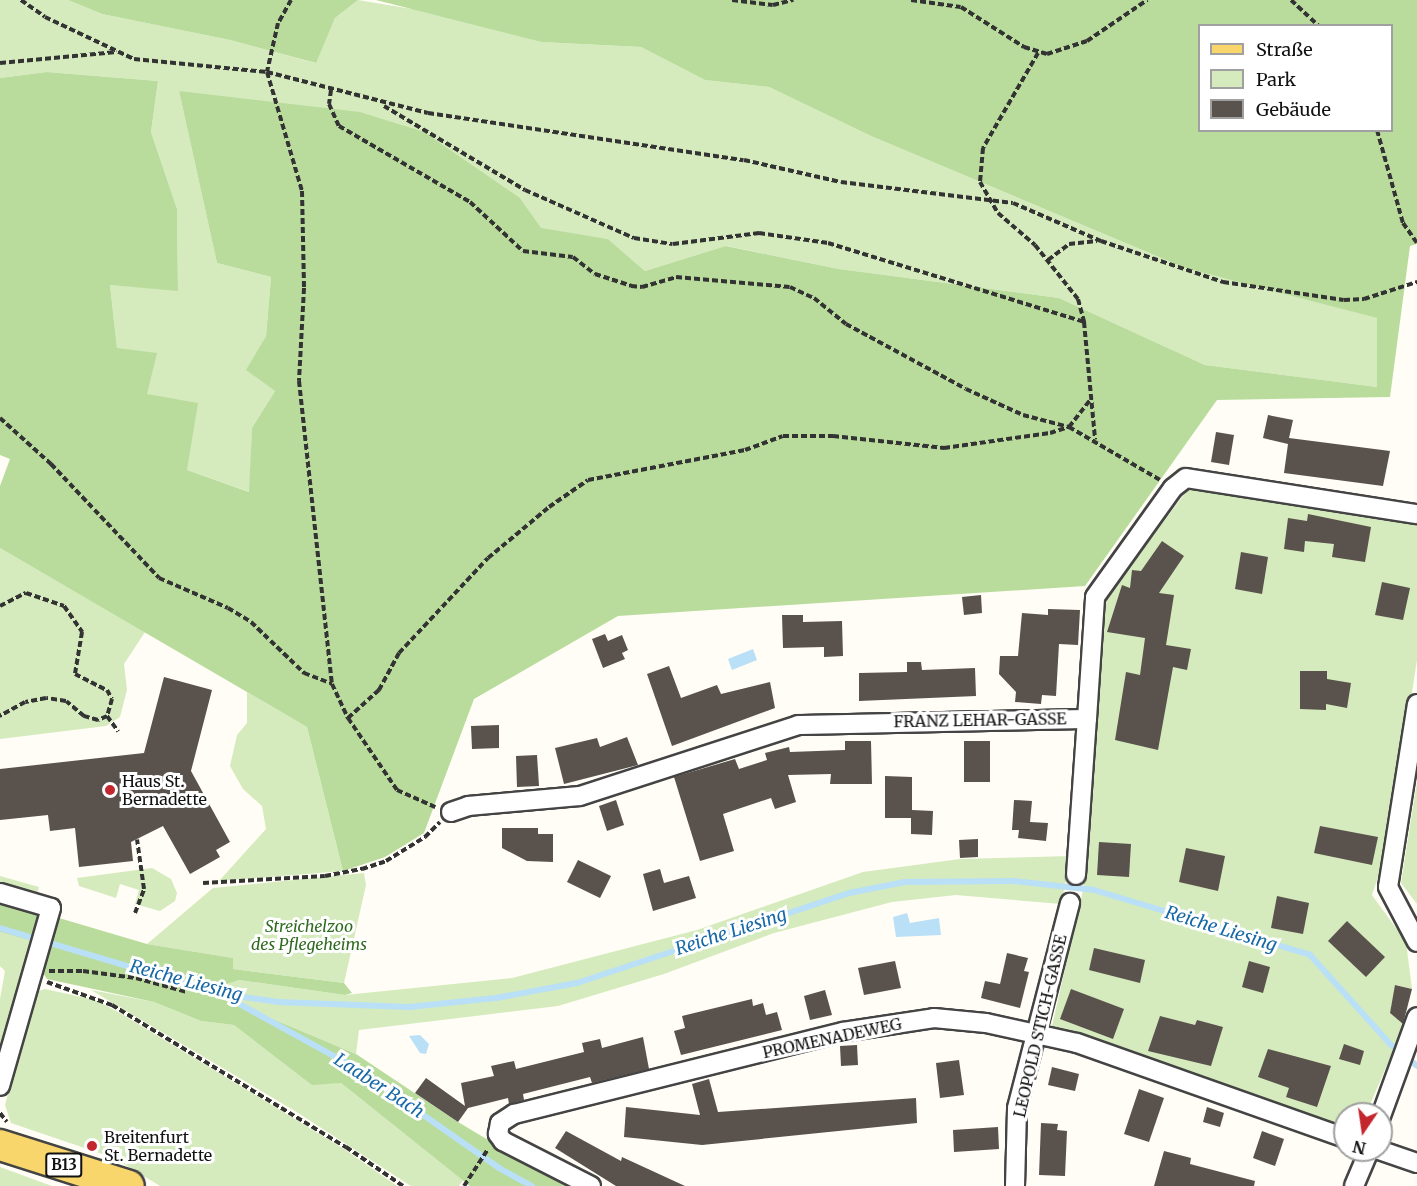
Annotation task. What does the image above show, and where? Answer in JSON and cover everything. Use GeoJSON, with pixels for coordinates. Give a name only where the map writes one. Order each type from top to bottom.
{"type":"FeatureCollection","features":[{"type":"Feature","properties":{"kind":"main road","name":"B13"},"geometry":{"type":"LineString","coordinates":[[0,1145],[129,1186]]}},
{"type":"Feature","properties":{"kind":"street"},"geometry":{"type":"LineString","coordinates":[[1173,488],[1186,478],[1193,478],[1417,514]]}},
{"type":"Feature","properties":{"kind":"street","name":"FRANZ LEHAR-GASSE"},"geometry":{"type":"LineString","coordinates":[[452,812],[468,806],[580,796],[798,725],[1087,719],[1095,597],[1173,488]]}},
{"type":"Feature","properties":{"kind":"street"},"geometry":{"type":"LineString","coordinates":[[1417,704],[1388,887],[1417,942]]}},
{"type":"Feature","properties":{"kind":"street"},"geometry":{"type":"LineString","coordinates":[[1076,875],[1087,719]]}},
{"type":"Feature","properties":{"kind":"street"},"geometry":{"type":"LineString","coordinates":[[0,893],[51,908],[0,1086]]}},
{"type":"Feature","properties":{"kind":"street","name":"LEOPOLD STICH-GASSE"},"geometry":{"type":"LineString","coordinates":[[1015,1186],[1017,1108],[1070,903]]}},
{"type":"Feature","properties":{"kind":"street"},"geometry":{"type":"LineString","coordinates":[[1386,1102],[1417,1017]]}},
{"type":"Feature","properties":{"kind":"street","name":"PROMENADEWEG"},"geometry":{"type":"LineString","coordinates":[[591,1186],[503,1141],[498,1134],[500,1123],[514,1114],[885,1024],[959,1018],[1077,1043],[1333,1134]]}},
{"type":"Feature","properties":{"kind":"street"},"geometry":{"type":"LineString","coordinates":[[1393,1155],[1417,1163]]}},
{"type":"Feature","properties":{"kind":"street"},"geometry":{"type":"LineString","coordinates":[[1354,1186],[1364,1162]]}},
{"type":"Feature","properties":{"kind":"path"},"geometry":{"type":"LineString","coordinates":[[21,0],[117,52],[156,63],[267,72],[381,103],[565,135],[744,160],[841,182],[987,199],[1036,210],[1101,241],[1204,278],[1325,298],[1364,299],[1417,282]]}},
{"type":"Feature","properties":{"kind":"path"},"geometry":{"type":"LineString","coordinates":[[203,883],[325,876],[362,870],[387,861],[426,837],[452,812],[397,790],[348,718],[332,684],[299,381],[304,288],[302,191],[267,72],[278,23],[291,0]]}},
{"type":"Feature","properties":{"kind":"path"},"geometry":{"type":"LineString","coordinates":[[732,0],[773,5],[793,0]]}},
{"type":"Feature","properties":{"kind":"path"},"geometry":{"type":"LineString","coordinates":[[911,0],[961,7],[1038,53],[1056,54],[1087,41],[1147,0]]}},
{"type":"Feature","properties":{"kind":"path"},"geometry":{"type":"LineString","coordinates":[[1291,0],[1316,24]]}},
{"type":"Feature","properties":{"kind":"path"},"geometry":{"type":"LineString","coordinates":[[0,63],[117,52]]}},
{"type":"Feature","properties":{"kind":"path"},"geometry":{"type":"LineString","coordinates":[[1038,53],[983,148],[980,182],[987,199],[1048,260],[1078,300],[1084,322],[1095,440]]}},
{"type":"Feature","properties":{"kind":"path"},"geometry":{"type":"LineString","coordinates":[[331,90],[329,104],[339,126],[470,202],[523,251],[573,257],[595,274],[631,286],[642,287],[676,277],[790,287],[814,298],[846,324],[966,388],[1023,415],[1069,427],[1095,440],[1111,455],[1173,488]]}},
{"type":"Feature","properties":{"kind":"path"},"geometry":{"type":"LineString","coordinates":[[381,103],[525,190],[634,238],[673,244],[759,233],[828,243],[1084,322]]}},
{"type":"Feature","properties":{"kind":"path"},"geometry":{"type":"LineString","coordinates":[[1378,132],[1403,223],[1417,243]]}},
{"type":"Feature","properties":{"kind":"path"},"geometry":{"type":"LineString","coordinates":[[1048,260],[1069,244],[1101,241]]}},
{"type":"Feature","properties":{"kind":"path"},"geometry":{"type":"LineString","coordinates":[[348,718],[379,690],[399,653],[488,558],[549,507],[588,480],[745,450],[783,436],[833,436],[944,448],[1050,433],[1069,427],[1091,399]]}},
{"type":"Feature","properties":{"kind":"path"},"geometry":{"type":"LineString","coordinates":[[0,418],[51,464],[79,498],[159,578],[228,608],[251,622],[304,673],[332,684]]}},
{"type":"Feature","properties":{"kind":"path"},"geometry":{"type":"LineString","coordinates":[[0,606],[13,597],[32,594],[58,602],[69,611],[82,632],[74,671],[78,677],[110,694],[108,716],[118,731]]}},
{"type":"Feature","properties":{"kind":"path"},"geometry":{"type":"LineString","coordinates":[[0,716],[25,702],[46,698],[66,701],[93,720],[108,716]]}},
{"type":"Feature","properties":{"kind":"path"},"geometry":{"type":"LineString","coordinates":[[135,913],[144,889],[137,839]]}},
{"type":"Feature","properties":{"kind":"path"},"geometry":{"type":"LineString","coordinates":[[33,973],[83,971],[136,978],[187,992]]}},
{"type":"Feature","properties":{"kind":"path"},"geometry":{"type":"LineString","coordinates":[[33,973],[112,1005],[346,1147],[403,1186]]}},
{"type":"Feature","properties":{"kind":"path"},"geometry":{"type":"LineString","coordinates":[[464,1186],[487,1151]]}},
{"type":"Feature","properties":{"kind":"green space"},"geometry":{"type":"Polygon","coordinates":[[[0,0],[68,0],[102,14],[230,40],[315,63],[335,18],[358,0],[436,13],[541,42],[641,47],[705,80],[769,87],[871,136],[1185,268],[1378,318],[1377,387],[1205,365],[1059,298],[839,269],[727,246],[645,271],[608,239],[541,229],[520,198],[179,91],[217,263],[271,277],[266,336],[247,370],[275,391],[252,428],[250,492],[187,470],[117,348],[110,285],[178,290],[177,209],[151,132],[158,81],[47,72],[0,78],[0,0]]]}},
{"type":"Feature","properties":{"kind":"green space"},"geometry":{"type":"Polygon","coordinates":[[[68,0],[358,0],[335,18],[316,63],[230,40],[102,14],[68,0]]]}},
{"type":"Feature","properties":{"kind":"green space"},"geometry":{"type":"Polygon","coordinates":[[[376,0],[1417,0],[1417,244],[1410,246],[1390,397],[1217,400],[1085,586],[618,616],[474,699],[424,833],[385,857],[343,871],[307,727],[0,548],[0,486],[10,459],[0,455],[0,78],[47,72],[158,81],[151,132],[177,209],[178,291],[110,285],[117,348],[157,353],[147,394],[198,403],[187,470],[249,492],[252,428],[275,391],[246,370],[266,336],[271,277],[217,263],[179,91],[360,112],[424,132],[520,198],[541,228],[608,239],[645,271],[726,246],[839,269],[1059,298],[1205,365],[1377,387],[1377,318],[1185,268],[871,136],[769,87],[705,80],[641,47],[541,42],[376,0]]]}},
{"type":"Feature","properties":{"kind":"green space"},"geometry":{"type":"Polygon","coordinates":[[[1188,489],[1417,523],[1417,660],[1388,847],[1372,895],[1406,942],[1412,989],[1396,985],[1390,1013],[1404,1025],[1371,1102],[1333,1102],[1333,1123],[1052,1026],[1086,877],[1105,600],[1188,489]]]}},
{"type":"Feature","properties":{"kind":"green space"},"geometry":{"type":"Polygon","coordinates":[[[0,548],[145,632],[124,664],[127,690],[120,717],[106,726],[0,739],[0,548]]]}},
{"type":"Feature","properties":{"kind":"green space"},"geometry":{"type":"Polygon","coordinates":[[[247,692],[307,727],[343,871],[219,881],[266,829],[262,806],[243,789],[230,766],[237,735],[247,723],[247,692]]]}},
{"type":"Feature","properties":{"kind":"green space"},"geometry":{"type":"Polygon","coordinates":[[[1417,782],[1417,904],[1401,883],[1417,782]]]}},
{"type":"Feature","properties":{"kind":"green space"},"geometry":{"type":"Polygon","coordinates":[[[1071,856],[1061,904],[956,895],[892,902],[774,933],[664,974],[558,1006],[359,1030],[356,1054],[213,994],[218,987],[239,980],[345,995],[512,978],[697,930],[863,872],[960,859],[1071,856]]]}},
{"type":"Feature","properties":{"kind":"green space"},"geometry":{"type":"Polygon","coordinates":[[[152,868],[171,879],[177,893],[175,901],[160,911],[135,904],[139,890],[120,884],[116,898],[79,886],[77,878],[152,868]]]}},
{"type":"Feature","properties":{"kind":"green space","name":"Streichelzoo des Pflegeheims"},"geometry":{"type":"Polygon","coordinates":[[[364,873],[366,885],[344,983],[233,969],[233,958],[147,944],[213,888],[364,873]]]}},
{"type":"Feature","properties":{"kind":"green space"},"geometry":{"type":"Polygon","coordinates":[[[0,876],[39,887],[37,894],[0,884],[0,876]]]}},
{"type":"Feature","properties":{"kind":"green space"},"geometry":{"type":"Polygon","coordinates":[[[0,901],[40,913],[32,941],[0,932],[0,901]]]}},
{"type":"Feature","properties":{"kind":"green space"},"geometry":{"type":"Polygon","coordinates":[[[59,918],[147,944],[233,958],[233,969],[344,983],[352,993],[345,995],[239,980],[218,987],[213,994],[356,1054],[458,1122],[565,1186],[470,1186],[341,1083],[312,1085],[234,1025],[201,1021],[154,1002],[47,979],[43,973],[59,918]]]}},
{"type":"Feature","properties":{"kind":"green space"},"geometry":{"type":"Polygon","coordinates":[[[0,932],[32,941],[0,1062],[0,999],[5,971],[0,966],[0,932]]]}},
{"type":"Feature","properties":{"kind":"green space"},"geometry":{"type":"Polygon","coordinates":[[[45,989],[95,1000],[120,1013],[344,1149],[397,1186],[160,1186],[114,1158],[11,1123],[5,1105],[35,992],[45,989]]]}},
{"type":"Feature","properties":{"kind":"green space"},"geometry":{"type":"Polygon","coordinates":[[[91,990],[154,1002],[201,1021],[234,1025],[312,1084],[341,1083],[463,1180],[459,1186],[411,1186],[295,1111],[91,990]]]}},
{"type":"Feature","properties":{"kind":"green space"},"geometry":{"type":"Polygon","coordinates":[[[0,1167],[52,1186],[0,1186],[0,1167]]]}},
{"type":"Feature","properties":{"kind":"water"},"geometry":{"type":"Polygon","coordinates":[[[753,649],[757,660],[732,670],[728,659],[753,649]]]}},
{"type":"Feature","properties":{"kind":"water"},"geometry":{"type":"Polygon","coordinates":[[[907,913],[910,923],[939,918],[941,935],[896,937],[893,917],[907,913]]]}},
{"type":"Feature","properties":{"kind":"water"},"geometry":{"type":"Polygon","coordinates":[[[420,1035],[429,1044],[426,1054],[420,1053],[409,1036],[420,1035]]]}},
{"type":"Feature","properties":{"kind":"building"},"geometry":{"type":"Polygon","coordinates":[[[1268,415],[1293,420],[1289,438],[1390,451],[1383,486],[1284,473],[1288,444],[1263,438],[1268,415]]]}},
{"type":"Feature","properties":{"kind":"building"},"geometry":{"type":"Polygon","coordinates":[[[1216,432],[1234,435],[1229,465],[1211,462],[1216,432]]]}},
{"type":"Feature","properties":{"kind":"building"},"geometry":{"type":"Polygon","coordinates":[[[1308,514],[1371,527],[1365,562],[1332,557],[1334,544],[1305,541],[1304,552],[1284,549],[1288,518],[1307,521],[1308,514]]]}},
{"type":"Feature","properties":{"kind":"building"},"geometry":{"type":"Polygon","coordinates":[[[1162,541],[1184,556],[1159,593],[1174,595],[1166,645],[1191,649],[1187,670],[1173,667],[1158,750],[1115,740],[1126,672],[1140,675],[1145,638],[1107,632],[1122,585],[1130,588],[1132,570],[1141,571],[1162,541]]]}},
{"type":"Feature","properties":{"kind":"building"},"geometry":{"type":"Polygon","coordinates":[[[1241,552],[1268,557],[1262,594],[1235,589],[1241,552]]]}},
{"type":"Feature","properties":{"kind":"building"},"geometry":{"type":"Polygon","coordinates":[[[1382,582],[1410,588],[1403,620],[1375,615],[1382,582]]]}},
{"type":"Feature","properties":{"kind":"building"},"geometry":{"type":"Polygon","coordinates":[[[981,595],[982,613],[964,615],[962,597],[981,595]]]}},
{"type":"Feature","properties":{"kind":"building"},"geometry":{"type":"Polygon","coordinates":[[[1048,609],[1080,610],[1078,645],[1059,644],[1056,696],[1042,695],[1041,704],[1015,702],[1016,692],[999,674],[1000,656],[1018,656],[1022,613],[1048,615],[1048,609]]]}},
{"type":"Feature","properties":{"kind":"building"},"geometry":{"type":"Polygon","coordinates":[[[782,615],[803,615],[803,622],[842,621],[843,656],[824,657],[824,647],[783,648],[782,615]]]}},
{"type":"Feature","properties":{"kind":"building"},"geometry":{"type":"Polygon","coordinates":[[[605,634],[608,641],[622,635],[628,650],[622,653],[625,659],[603,668],[592,639],[605,634]]]}},
{"type":"Feature","properties":{"kind":"building"},"geometry":{"type":"Polygon","coordinates":[[[907,662],[921,662],[922,670],[975,668],[976,696],[859,701],[859,673],[907,672],[907,662]]]}},
{"type":"Feature","properties":{"kind":"building"},"geometry":{"type":"Polygon","coordinates":[[[669,666],[681,698],[717,685],[721,694],[770,682],[775,708],[672,746],[647,674],[669,666]]]}},
{"type":"Feature","properties":{"kind":"building"},"geometry":{"type":"Polygon","coordinates":[[[1300,671],[1327,671],[1327,679],[1351,683],[1347,708],[1326,704],[1326,710],[1300,709],[1300,671]]]}},
{"type":"Feature","properties":{"kind":"building","name":"Haus St. Bernadette"},"geometry":{"type":"Polygon","coordinates":[[[164,677],[212,690],[191,771],[230,842],[216,850],[220,857],[190,874],[163,826],[131,842],[133,861],[79,867],[75,828],[50,831],[48,815],[0,820],[0,769],[144,753],[164,677]]]}},
{"type":"Feature","properties":{"kind":"building"},"geometry":{"type":"Polygon","coordinates":[[[499,725],[499,748],[472,749],[471,726],[499,725]]]}},
{"type":"Feature","properties":{"kind":"building"},"geometry":{"type":"Polygon","coordinates":[[[627,737],[638,765],[564,784],[555,748],[597,738],[600,747],[627,737]]]}},
{"type":"Feature","properties":{"kind":"building"},"geometry":{"type":"Polygon","coordinates":[[[845,741],[871,741],[872,784],[830,784],[831,774],[788,775],[796,802],[775,809],[771,798],[723,814],[734,851],[700,861],[674,777],[735,759],[739,769],[767,760],[765,753],[789,747],[790,752],[845,750],[845,741]]]}},
{"type":"Feature","properties":{"kind":"building"},"geometry":{"type":"Polygon","coordinates":[[[964,741],[990,741],[990,782],[964,782],[964,741]]]}},
{"type":"Feature","properties":{"kind":"building"},"geometry":{"type":"Polygon","coordinates":[[[537,755],[539,786],[517,787],[516,756],[537,755]]]}},
{"type":"Feature","properties":{"kind":"building"},"geometry":{"type":"Polygon","coordinates":[[[885,776],[912,777],[912,810],[933,811],[932,835],[911,834],[911,818],[885,818],[885,776]]]}},
{"type":"Feature","properties":{"kind":"building"},"geometry":{"type":"Polygon","coordinates":[[[616,800],[624,825],[607,831],[599,806],[616,800]]]}},
{"type":"Feature","properties":{"kind":"building"},"geometry":{"type":"Polygon","coordinates":[[[1014,800],[1032,801],[1030,822],[1048,823],[1046,841],[1018,838],[1019,830],[1012,830],[1014,800]]]}},
{"type":"Feature","properties":{"kind":"building"},"geometry":{"type":"Polygon","coordinates":[[[1320,826],[1378,837],[1372,865],[1314,853],[1320,826]]]}},
{"type":"Feature","properties":{"kind":"building"},"geometry":{"type":"Polygon","coordinates":[[[502,828],[538,828],[538,834],[553,834],[553,862],[527,861],[502,848],[502,828]]]}},
{"type":"Feature","properties":{"kind":"building"},"geometry":{"type":"Polygon","coordinates":[[[978,839],[978,857],[960,858],[959,840],[978,839]]]}},
{"type":"Feature","properties":{"kind":"building"},"geometry":{"type":"Polygon","coordinates":[[[1099,842],[1131,844],[1129,877],[1097,875],[1099,842]]]}},
{"type":"Feature","properties":{"kind":"building"},"geometry":{"type":"Polygon","coordinates":[[[1186,848],[1225,856],[1218,891],[1179,882],[1186,848]]]}},
{"type":"Feature","properties":{"kind":"building"},"geometry":{"type":"Polygon","coordinates":[[[578,860],[611,876],[600,898],[567,882],[578,860]]]}},
{"type":"Feature","properties":{"kind":"building"},"geometry":{"type":"Polygon","coordinates":[[[660,869],[664,883],[689,876],[696,898],[653,911],[643,874],[660,869]]]}},
{"type":"Feature","properties":{"kind":"building"},"geometry":{"type":"Polygon","coordinates":[[[1277,896],[1309,903],[1303,934],[1271,928],[1277,896]]]}},
{"type":"Feature","properties":{"kind":"building"},"geometry":{"type":"Polygon","coordinates":[[[1347,921],[1385,957],[1366,977],[1328,941],[1347,921]]]}},
{"type":"Feature","properties":{"kind":"building"},"geometry":{"type":"Polygon","coordinates":[[[1094,948],[1145,960],[1140,983],[1089,970],[1094,948]]]}},
{"type":"Feature","properties":{"kind":"building"},"geometry":{"type":"Polygon","coordinates":[[[1007,953],[1028,958],[1024,971],[1029,972],[1020,1008],[981,998],[985,981],[1000,984],[1007,953]]]}},
{"type":"Feature","properties":{"kind":"building"},"geometry":{"type":"Polygon","coordinates":[[[895,961],[901,988],[864,995],[858,968],[895,961]]]}},
{"type":"Feature","properties":{"kind":"building"},"geometry":{"type":"Polygon","coordinates":[[[1249,961],[1270,967],[1263,993],[1242,987],[1249,961]]]}},
{"type":"Feature","properties":{"kind":"building"},"geometry":{"type":"Polygon","coordinates":[[[1395,985],[1412,989],[1403,1024],[1390,1013],[1395,985]]]}},
{"type":"Feature","properties":{"kind":"building"},"geometry":{"type":"Polygon","coordinates":[[[1071,989],[1124,1009],[1113,1039],[1060,1019],[1071,989]]]}},
{"type":"Feature","properties":{"kind":"building"},"geometry":{"type":"Polygon","coordinates":[[[825,990],[832,1015],[810,1020],[804,996],[825,990]]]}},
{"type":"Feature","properties":{"kind":"building"},"geometry":{"type":"Polygon","coordinates":[[[752,999],[753,1006],[763,1003],[766,1015],[777,1012],[782,1030],[681,1055],[674,1031],[685,1028],[682,1016],[752,999]]]}},
{"type":"Feature","properties":{"kind":"building"},"geometry":{"type":"Polygon","coordinates":[[[1160,1016],[1195,1025],[1197,1020],[1223,1027],[1211,1066],[1148,1051],[1160,1016]]]}},
{"type":"Feature","properties":{"kind":"building"},"geometry":{"type":"Polygon","coordinates":[[[643,1037],[649,1069],[592,1083],[590,1077],[523,1094],[524,1100],[509,1104],[508,1098],[468,1108],[458,1122],[415,1093],[426,1078],[465,1106],[461,1083],[494,1076],[491,1066],[514,1061],[516,1069],[584,1052],[582,1043],[600,1039],[602,1048],[643,1037]]]}},
{"type":"Feature","properties":{"kind":"building"},"geometry":{"type":"Polygon","coordinates":[[[1344,1044],[1364,1051],[1360,1065],[1339,1059],[1344,1044]]]}},
{"type":"Feature","properties":{"kind":"building"},"geometry":{"type":"Polygon","coordinates":[[[857,1045],[858,1065],[841,1066],[840,1046],[857,1045]]]}},
{"type":"Feature","properties":{"kind":"building"},"geometry":{"type":"Polygon","coordinates":[[[1268,1049],[1331,1066],[1317,1107],[1286,1097],[1289,1088],[1258,1077],[1268,1049]]]}},
{"type":"Feature","properties":{"kind":"building"},"geometry":{"type":"Polygon","coordinates":[[[959,1060],[964,1095],[940,1098],[936,1063],[959,1060]]]}},
{"type":"Feature","properties":{"kind":"building"},"geometry":{"type":"Polygon","coordinates":[[[1052,1067],[1079,1074],[1075,1091],[1048,1085],[1052,1067]]]}},
{"type":"Feature","properties":{"kind":"building"},"geometry":{"type":"Polygon","coordinates":[[[709,1079],[718,1112],[916,1098],[917,1123],[702,1145],[624,1137],[626,1107],[700,1115],[692,1084],[709,1079]]]}},
{"type":"Feature","properties":{"kind":"building"},"geometry":{"type":"Polygon","coordinates":[[[1139,1089],[1164,1098],[1149,1142],[1124,1134],[1139,1089]]]}},
{"type":"Feature","properties":{"kind":"building"},"geometry":{"type":"Polygon","coordinates":[[[1207,1107],[1224,1113],[1220,1127],[1203,1122],[1207,1107]]]}},
{"type":"Feature","properties":{"kind":"building"},"geometry":{"type":"Polygon","coordinates":[[[1041,1123],[1058,1124],[1057,1130],[1067,1131],[1065,1176],[1039,1175],[1041,1123]]]}},
{"type":"Feature","properties":{"kind":"building"},"geometry":{"type":"Polygon","coordinates":[[[998,1127],[999,1149],[954,1152],[953,1130],[998,1127]]]}},
{"type":"Feature","properties":{"kind":"building"},"geometry":{"type":"Polygon","coordinates":[[[566,1131],[621,1161],[622,1157],[685,1186],[616,1186],[555,1148],[566,1131]]]}},
{"type":"Feature","properties":{"kind":"building"},"geometry":{"type":"Polygon","coordinates":[[[1262,1131],[1284,1139],[1275,1166],[1253,1158],[1262,1131]]]}},
{"type":"Feature","properties":{"kind":"building"},"geometry":{"type":"Polygon","coordinates":[[[1164,1151],[1191,1158],[1190,1164],[1255,1181],[1254,1186],[1154,1186],[1164,1151]]]}},
{"type":"Feature","properties":{"kind":"waterway","name":"Reiche Liesing"},"geometry":{"type":"LineString","coordinates":[[0,928],[222,994],[278,1002],[409,1007],[496,998],[577,983],[849,893],[905,882],[1014,881],[1094,890],[1310,955],[1390,1044],[1417,1066]]}},
{"type":"Feature","properties":{"kind":"waterway","name":"Laaber Bach"},"geometry":{"type":"LineString","coordinates":[[225,996],[359,1070],[499,1168],[532,1186]]}},
{"type":"Feature","properties":{"kind":"place","name":"Haus St. Bernadette"},"geometry":{"type":"Point","coordinates":[110,790]}},
{"type":"Feature","properties":{"kind":"place","name":"Breitenfurt St. Bernadette"},"geometry":{"type":"Point","coordinates":[92,1146]}}]}
